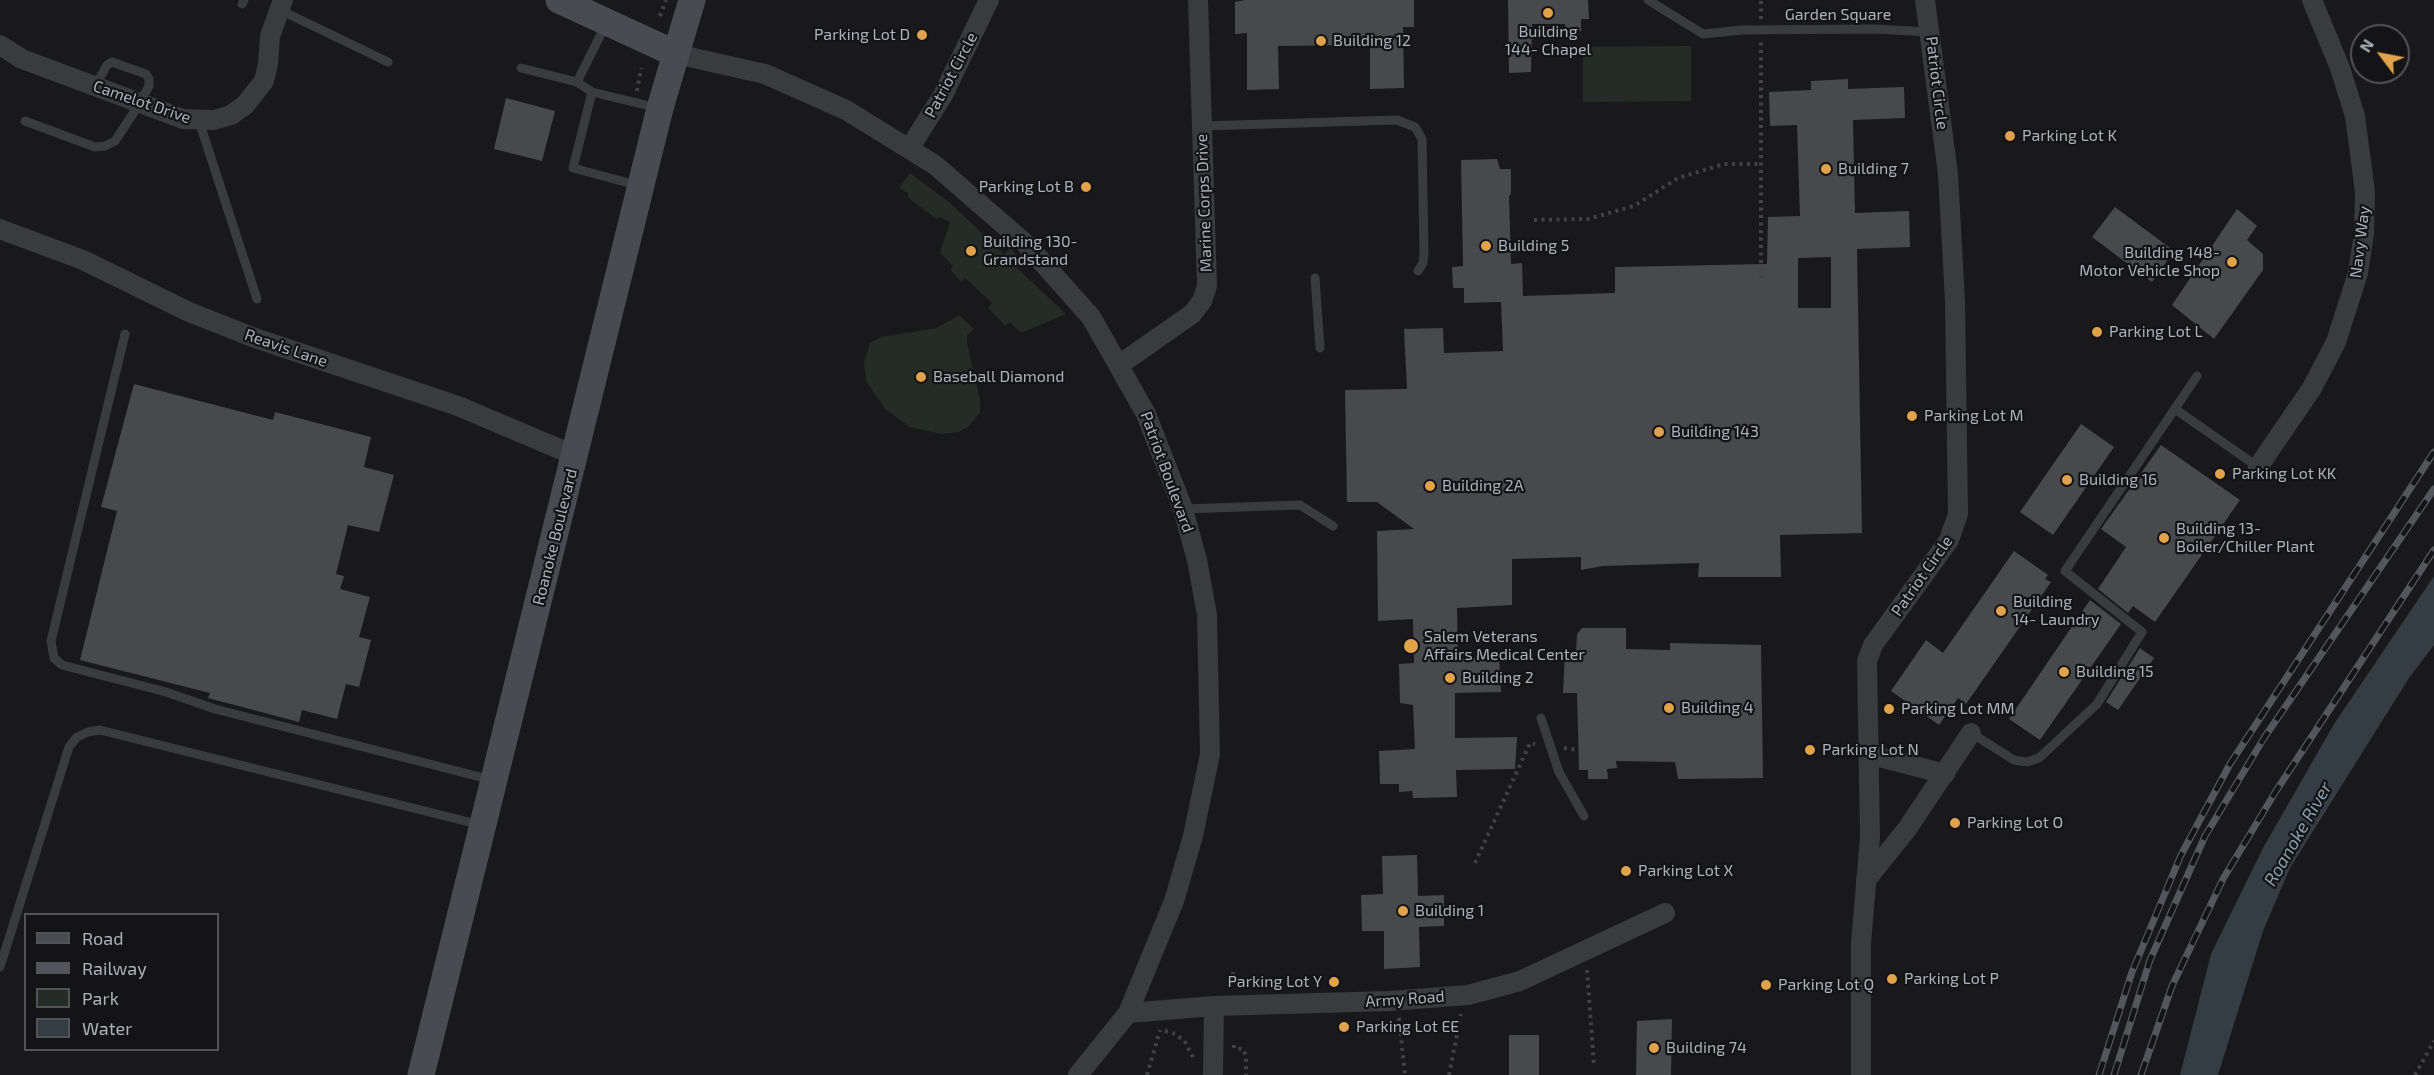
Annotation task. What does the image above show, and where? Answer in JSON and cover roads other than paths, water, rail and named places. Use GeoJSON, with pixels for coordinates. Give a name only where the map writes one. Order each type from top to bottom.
{"type":"FeatureCollection","features":[{"type":"Feature","properties":{"kind":"main road"},"geometry":{"type":"LineString","coordinates":[[559,0],[606,24],[676,54]]}},
{"type":"Feature","properties":{"kind":"main road","name":"Roanoke Boulevard"},"geometry":{"type":"LineString","coordinates":[[421,1075],[576,456],[660,108],[692,0]]}},
{"type":"Feature","properties":{"kind":"street","name":"Patriot Circle"},"geometry":{"type":"LineString","coordinates":[[909,149],[943,95],[989,0]]}},
{"type":"Feature","properties":{"kind":"street","name":"Marine Corps Drive"},"geometry":{"type":"LineString","coordinates":[[1119,365],[1192,314],[1202,301],[1207,279],[1198,0]]}},
{"type":"Feature","properties":{"kind":"street","name":"Patriot Circle"},"geometry":{"type":"LineString","coordinates":[[1862,1075],[1861,943],[1870,837],[1867,661],[1873,645],[1949,540],[1958,514],[1955,301],[1948,174],[1925,0]]}},
{"type":"Feature","properties":{"kind":"street","name":"Navy Way"},"geometry":{"type":"LineString","coordinates":[[2258,467],[2312,388],[2336,342],[2358,273],[2364,233],[2365,192],[2355,116],[2340,68],[2312,0]]}},
{"type":"Feature","properties":{"kind":"street","name":"Camelot Drive"},"geometry":{"type":"LineString","coordinates":[[0,45],[22,59],[183,119],[199,121],[231,115],[255,95],[264,81],[270,36],[280,5]]}},
{"type":"Feature","properties":{"kind":"street","name":"Patriot Boulevard"},"geometry":{"type":"LineString","coordinates":[[676,54],[765,74],[846,110],[935,165],[1026,244],[1091,317],[1146,414],[1183,509],[1197,560],[1207,615],[1210,754],[1193,836],[1174,901],[1128,1013],[1078,1075]]}},
{"type":"Feature","properties":{"kind":"street","name":"Reavis Lane"},"geometry":{"type":"LineString","coordinates":[[0,229],[83,260],[189,312],[255,338],[458,406],[576,456]]}},
{"type":"Feature","properties":{"kind":"street"},"geometry":{"type":"LineString","coordinates":[[1866,880],[1907,829],[1971,733]]}},
{"type":"Feature","properties":{"kind":"street"},"geometry":{"type":"LineString","coordinates":[[1868,754],[1945,774]]}},
{"type":"Feature","properties":{"kind":"street","name":"Army Road"},"geometry":{"type":"LineString","coordinates":[[1128,1013],[1214,1006],[1389,1001],[1468,995],[1520,981],[1665,913]]}},
{"type":"Feature","properties":{"kind":"street"},"geometry":{"type":"LineString","coordinates":[[1213,1075],[1214,1006]]}},
{"type":"Feature","properties":{"kind":"lane","name":"Garden Square"},"geometry":{"type":"LineString","coordinates":[[1648,0],[1703,34],[1761,30],[1930,32]]}},
{"type":"Feature","properties":{"kind":"lane"},"geometry":{"type":"LineString","coordinates":[[280,5],[388,62]]}},
{"type":"Feature","properties":{"kind":"lane"},"geometry":{"type":"LineString","coordinates":[[577,82],[606,24]]}},
{"type":"Feature","properties":{"kind":"lane"},"geometry":{"type":"LineString","coordinates":[[25,121],[95,147],[105,146],[115,141],[140,103],[149,86],[149,79],[146,74],[120,62],[107,65],[95,86]]}},
{"type":"Feature","properties":{"kind":"lane"},"geometry":{"type":"LineString","coordinates":[[521,68],[577,82],[592,92],[660,108]]}},
{"type":"Feature","properties":{"kind":"lane"},"geometry":{"type":"LineString","coordinates":[[592,92],[573,168],[641,186]]}},
{"type":"Feature","properties":{"kind":"lane"},"geometry":{"type":"LineString","coordinates":[[1202,126],[1397,120],[1415,128],[1422,139],[1424,254],[1423,263],[1418,271]]}},
{"type":"Feature","properties":{"kind":"lane"},"geometry":{"type":"LineString","coordinates":[[199,121],[257,299]]}},
{"type":"Feature","properties":{"kind":"lane"},"geometry":{"type":"LineString","coordinates":[[1315,278],[1320,348]]}},
{"type":"Feature","properties":{"kind":"lane"},"geometry":{"type":"LineString","coordinates":[[125,334],[51,641],[54,658],[62,665],[166,692],[215,710],[495,780]]}},
{"type":"Feature","properties":{"kind":"lane"},"geometry":{"type":"LineString","coordinates":[[1971,733],[2014,760],[2027,762],[2039,759],[2097,704],[2142,632],[2065,571],[2197,376]]}},
{"type":"Feature","properties":{"kind":"lane"},"geometry":{"type":"LineString","coordinates":[[2175,409],[2258,467]]}},
{"type":"Feature","properties":{"kind":"lane"},"geometry":{"type":"LineString","coordinates":[[1183,509],[1300,505],[1333,526]]}},
{"type":"Feature","properties":{"kind":"lane"},"geometry":{"type":"LineString","coordinates":[[1541,718],[1558,772],[1584,816]]}},
{"type":"Feature","properties":{"kind":"lane"},"geometry":{"type":"LineString","coordinates":[[0,967],[69,747],[77,737],[88,732],[100,730],[484,826]]}},
{"type":"Feature","properties":{"kind":"water","name":"Roanoke River"},"geometry":{"type":"Polygon","coordinates":[[[2434,576],[2434,645],[2409,678],[2290,868],[2263,931],[2218,1075],[2180,1075],[2211,954],[2263,848],[2334,724],[2434,576]]]}},
{"type":"Feature","properties":{"kind":"railway"},"geometry":{"type":"LineString","coordinates":[[2099,1075],[2132,972],[2181,855],[2230,764],[2434,452]]}},
{"type":"Feature","properties":{"kind":"railway"},"geometry":{"type":"LineString","coordinates":[[2114,1075],[2150,960],[2205,836],[2264,738],[2434,489]]}},
{"type":"Feature","properties":{"kind":"railway"},"geometry":{"type":"LineString","coordinates":[[2141,1075],[2172,986],[2223,879],[2276,791],[2434,550]]}},
{"type":"Feature","properties":{"kind":"place","name":"Building 144- Chapel"},"geometry":{"type":"Point","coordinates":[1548,13]}},
{"type":"Feature","properties":{"kind":"place","name":"Parking Lot D"},"geometry":{"type":"Point","coordinates":[922,35]}},
{"type":"Feature","properties":{"kind":"place","name":"Building 12"},"geometry":{"type":"Point","coordinates":[1321,41]}},
{"type":"Feature","properties":{"kind":"place","name":"Parking Lot K"},"geometry":{"type":"Point","coordinates":[2010,136]}},
{"type":"Feature","properties":{"kind":"place","name":"Building 7"},"geometry":{"type":"Point","coordinates":[1826,169]}},
{"type":"Feature","properties":{"kind":"place","name":"Parking Lot B"},"geometry":{"type":"Point","coordinates":[1086,187]}},
{"type":"Feature","properties":{"kind":"place","name":"Building 5"},"geometry":{"type":"Point","coordinates":[1486,246]}},
{"type":"Feature","properties":{"kind":"place","name":"Building 130- Grandstand"},"geometry":{"type":"Point","coordinates":[971,251]}},
{"type":"Feature","properties":{"kind":"place","name":"Building 148- Motor Vehicle Shop"},"geometry":{"type":"Point","coordinates":[2232,262]}},
{"type":"Feature","properties":{"kind":"place","name":"Parking Lot L"},"geometry":{"type":"Point","coordinates":[2097,332]}},
{"type":"Feature","properties":{"kind":"place","name":"Baseball Diamond"},"geometry":{"type":"Point","coordinates":[921,377]}},
{"type":"Feature","properties":{"kind":"place","name":"Parking Lot M"},"geometry":{"type":"Point","coordinates":[1912,416]}},
{"type":"Feature","properties":{"kind":"place","name":"Building 143"},"geometry":{"type":"Point","coordinates":[1659,432]}},
{"type":"Feature","properties":{"kind":"place","name":"Parking Lot KK"},"geometry":{"type":"Point","coordinates":[2220,474]}},
{"type":"Feature","properties":{"kind":"place","name":"Building 16"},"geometry":{"type":"Point","coordinates":[2067,480]}},
{"type":"Feature","properties":{"kind":"place","name":"Building 2A"},"geometry":{"type":"Point","coordinates":[1430,486]}},
{"type":"Feature","properties":{"kind":"place","name":"Building 13- Boiler/Chiller Plant"},"geometry":{"type":"Point","coordinates":[2164,538]}},
{"type":"Feature","properties":{"kind":"place","name":"Building 14- Laundry"},"geometry":{"type":"Point","coordinates":[2001,611]}},
{"type":"Feature","properties":{"kind":"place","name":"Salem Veterans Affairs Medical Center"},"geometry":{"type":"Point","coordinates":[1411,646]}},
{"type":"Feature","properties":{"kind":"place","name":"Building 15"},"geometry":{"type":"Point","coordinates":[2064,672]}},
{"type":"Feature","properties":{"kind":"place","name":"Building 2"},"geometry":{"type":"Point","coordinates":[1450,678]}},
{"type":"Feature","properties":{"kind":"place","name":"Building 4"},"geometry":{"type":"Point","coordinates":[1669,708]}},
{"type":"Feature","properties":{"kind":"place","name":"Parking Lot MM"},"geometry":{"type":"Point","coordinates":[1889,709]}},
{"type":"Feature","properties":{"kind":"place","name":"Parking Lot N"},"geometry":{"type":"Point","coordinates":[1810,750]}},
{"type":"Feature","properties":{"kind":"place","name":"Parking Lot O"},"geometry":{"type":"Point","coordinates":[1955,823]}},
{"type":"Feature","properties":{"kind":"place","name":"Parking Lot X"},"geometry":{"type":"Point","coordinates":[1626,871]}},
{"type":"Feature","properties":{"kind":"place","name":"Building 1"},"geometry":{"type":"Point","coordinates":[1403,911]}},
{"type":"Feature","properties":{"kind":"place","name":"Parking Lot P"},"geometry":{"type":"Point","coordinates":[1892,979]}},
{"type":"Feature","properties":{"kind":"place","name":"Parking Lot Y"},"geometry":{"type":"Point","coordinates":[1334,982]}},
{"type":"Feature","properties":{"kind":"place","name":"Parking Lot Q"},"geometry":{"type":"Point","coordinates":[1766,985]}},
{"type":"Feature","properties":{"kind":"place","name":"Parking Lot EE"},"geometry":{"type":"Point","coordinates":[1344,1027]}},
{"type":"Feature","properties":{"kind":"place","name":"Building 74"},"geometry":{"type":"Point","coordinates":[1654,1048]}}]}
